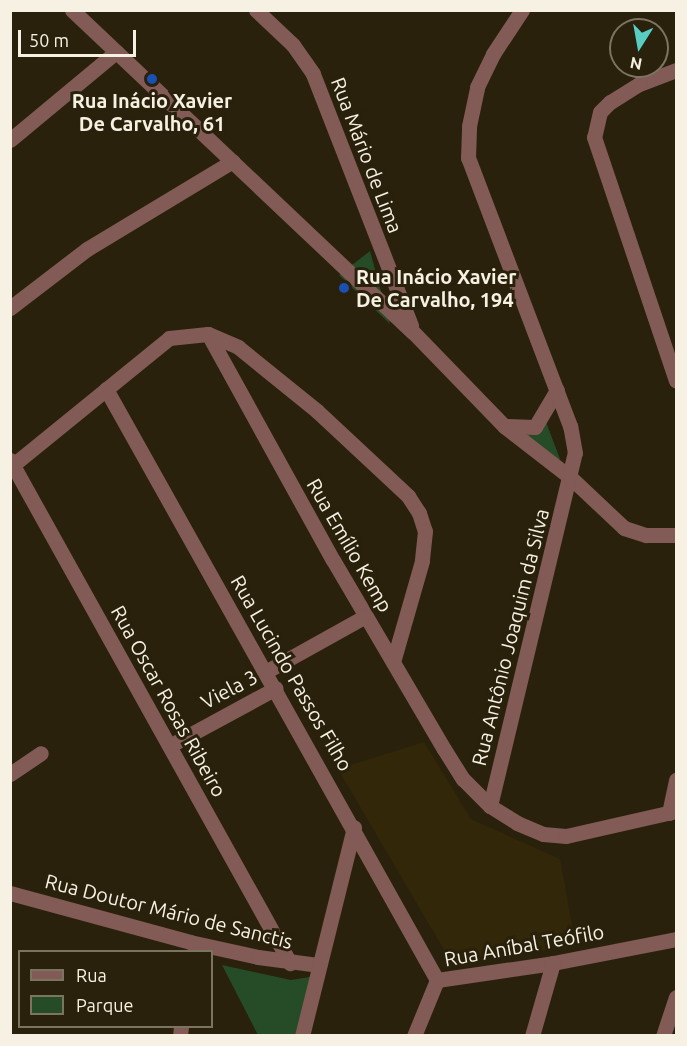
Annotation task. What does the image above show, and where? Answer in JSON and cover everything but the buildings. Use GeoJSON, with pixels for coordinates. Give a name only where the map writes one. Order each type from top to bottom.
{"type":"FeatureCollection","features":[{"type":"Feature","properties":{"kind":"street"},"geometry":{"type":"LineString","coordinates":[[72,10],[413,332],[504,426],[571,478],[624,528],[646,535],[676,535]]}},
{"type":"Feature","properties":{"kind":"street","name":"Rua Mário de Lima"},"geometry":{"type":"LineString","coordinates":[[256,10],[293,45],[313,74],[413,332]]}},
{"type":"Feature","properties":{"kind":"street","name":"Rua Antônio Joaquim da Silva"},"geometry":{"type":"LineString","coordinates":[[490,806],[571,478],[575,453],[557,390],[468,158],[469,126],[477,87],[493,54],[522,10]]}},
{"type":"Feature","properties":{"kind":"street"},"geometry":{"type":"LineString","coordinates":[[10,140],[116,52]]}},
{"type":"Feature","properties":{"kind":"street"},"geometry":{"type":"LineString","coordinates":[[676,70],[639,84],[600,112],[594,137],[676,381]]}},
{"type":"Feature","properties":{"kind":"street"},"geometry":{"type":"LineString","coordinates":[[10,308],[87,249],[233,161]]}},
{"type":"Feature","properties":{"kind":"street"},"geometry":{"type":"LineString","coordinates":[[12,463],[170,338],[208,334],[238,347],[317,411],[408,496],[419,513],[425,531],[422,561],[393,662]]}},
{"type":"Feature","properties":{"kind":"street","name":"Rua Emílio Kemp"},"geometry":{"type":"LineString","coordinates":[[208,334],[366,616],[463,779],[490,806],[517,824],[543,834],[566,837],[673,812]]}},
{"type":"Feature","properties":{"kind":"street","name":"Rua Lucindo Passos Filho"},"geometry":{"type":"LineString","coordinates":[[106,389],[267,671],[437,981]]}},
{"type":"Feature","properties":{"kind":"street"},"geometry":{"type":"LineString","coordinates":[[504,426],[534,427],[557,390]]}},
{"type":"Feature","properties":{"kind":"street","name":"Rua Oscar Rosas Ribeiro"},"geometry":{"type":"LineString","coordinates":[[12,463],[171,745],[290,963]]}},
{"type":"Feature","properties":{"kind":"street"},"geometry":{"type":"LineString","coordinates":[[267,671],[366,616]]}},
{"type":"Feature","properties":{"kind":"street","name":"Viela 3"},"geometry":{"type":"LineString","coordinates":[[171,745],[276,688]]}},
{"type":"Feature","properties":{"kind":"street"},"geometry":{"type":"LineString","coordinates":[[10,774],[41,753]]}},
{"type":"Feature","properties":{"kind":"street"},"geometry":{"type":"LineString","coordinates":[[673,812],[676,780]]}},
{"type":"Feature","properties":{"kind":"street"},"geometry":{"type":"LineString","coordinates":[[302,1035],[354,827]]}},
{"type":"Feature","properties":{"kind":"street","name":"Rua Doutor Mário de Sanctis"},"geometry":{"type":"LineString","coordinates":[[10,893],[190,947],[209,950]]}},
{"type":"Feature","properties":{"kind":"street","name":"Rua Aníbal Teófilo"},"geometry":{"type":"LineString","coordinates":[[414,1035],[437,981],[553,963],[676,939]]}},
{"type":"Feature","properties":{"kind":"street","name":"Rua Doutor Mário de Sanctis"},"geometry":{"type":"LineString","coordinates":[[213,951],[290,963],[319,965]]}},
{"type":"Feature","properties":{"kind":"street"},"geometry":{"type":"LineString","coordinates":[[532,1035],[553,963]]}},
{"type":"Feature","properties":{"kind":"street"},"geometry":{"type":"LineString","coordinates":[[663,1035],[676,997]]}},
{"type":"Feature","properties":{"kind":"shaded area"},"geometry":{"type":"Polygon","coordinates":[[[424,742],[471,819],[560,859],[576,947],[450,960],[338,769],[424,742]]]}},
{"type":"Feature","properties":{"kind":"green space"},"geometry":{"type":"Polygon","coordinates":[[[370,251],[390,324],[339,275],[370,251]]]}},
{"type":"Feature","properties":{"kind":"green space"},"geometry":{"type":"Polygon","coordinates":[[[546,422],[560,459],[556,464],[526,435],[546,422]]]}},
{"type":"Feature","properties":{"kind":"green space"},"geometry":{"type":"Polygon","coordinates":[[[222,965],[291,980],[310,977],[296,1035],[258,1035],[222,965]]]}},
{"type":"Feature","properties":{"kind":"place","name":"Rua Inácio Xavier De Carvalho, 61"},"geometry":{"type":"Point","coordinates":[152,79]}},
{"type":"Feature","properties":{"kind":"place","name":"Rua Inácio Xavier De Carvalho, 194"},"geometry":{"type":"Point","coordinates":[344,288]}}]}
